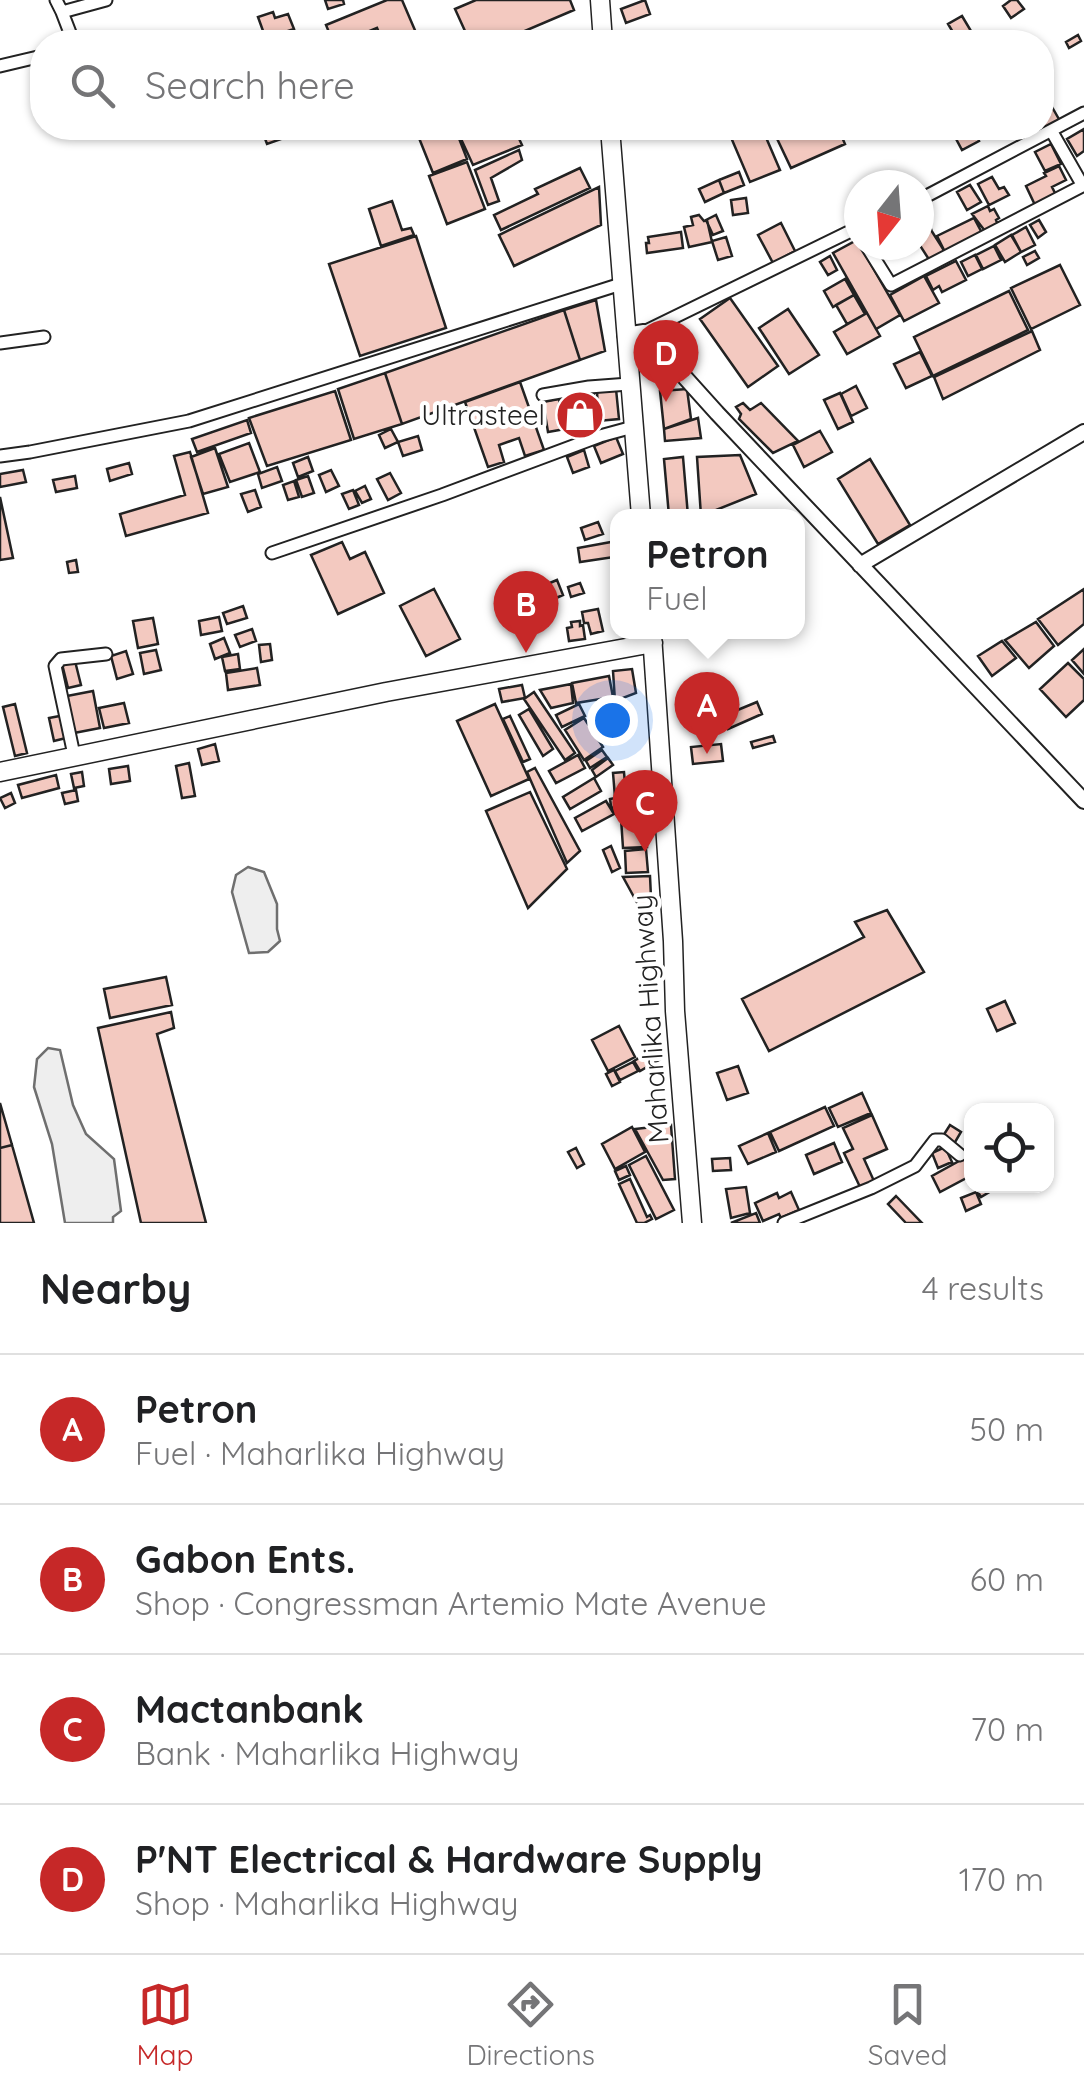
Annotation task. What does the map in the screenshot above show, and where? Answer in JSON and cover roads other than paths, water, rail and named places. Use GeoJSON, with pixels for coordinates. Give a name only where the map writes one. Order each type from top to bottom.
{"type":"FeatureCollection","features":[{"type":"Feature","properties":{"kind":"main road"},"geometry":{"type":"LineString","coordinates":[[600,0],[602,30]]}},
{"type":"Feature","properties":{"kind":"main road"},"geometry":{"type":"LineString","coordinates":[[611,140],[622,284],[634,333],[630,384],[640,509]]}},
{"type":"Feature","properties":{"kind":"main road"},"geometry":{"type":"LineString","coordinates":[[0,772],[642,639]]}},
{"type":"Feature","properties":{"kind":"main road","name":"Maharlika Highway"},"geometry":{"type":"LineString","coordinates":[[652,639],[691,1223]]}},
{"type":"Feature","properties":{"kind":"street"},"geometry":{"type":"LineString","coordinates":[[69,30],[59,6],[106,0]]}},
{"type":"Feature","properties":{"kind":"street"},"geometry":{"type":"LineString","coordinates":[[0,66],[30,59]]}},
{"type":"Feature","properties":{"kind":"street"},"geometry":{"type":"LineString","coordinates":[[1054,131],[1084,113]]}},
{"type":"Feature","properties":{"kind":"street"},"geometry":{"type":"LineString","coordinates":[[875,260],[891,285],[1083,185],[1054,135]]}},
{"type":"Feature","properties":{"kind":"street"},"geometry":{"type":"LineString","coordinates":[[934,192],[1036,140]]}},
{"type":"Feature","properties":{"kind":"street"},"geometry":{"type":"LineString","coordinates":[[844,236],[634,333],[717,413],[1084,801]]}},
{"type":"Feature","properties":{"kind":"street"},"geometry":{"type":"LineString","coordinates":[[0,456],[190,421],[622,284]]}},
{"type":"Feature","properties":{"kind":"street"},"geometry":{"type":"LineString","coordinates":[[0,343],[44,337]]}},
{"type":"Feature","properties":{"kind":"street"},"geometry":{"type":"LineString","coordinates":[[544,395],[630,384]]}},
{"type":"Feature","properties":{"kind":"street"},"geometry":{"type":"LineString","coordinates":[[272,552],[633,427]]}},
{"type":"Feature","properties":{"kind":"street"},"geometry":{"type":"LineString","coordinates":[[860,565],[1084,432]]}},
{"type":"Feature","properties":{"kind":"street"},"geometry":{"type":"LineString","coordinates":[[74,755],[55,666],[61,660],[106,654]]}},
{"type":"Feature","properties":{"kind":"street"},"geometry":{"type":"LineString","coordinates":[[784,1223],[915,1166],[935,1140],[942,1140],[960,1156]]}},
{"type":"Feature","properties":{"kind":"place","name":"P'NT Electrical & Hardware Supply"},"geometry":{"type":"Point","coordinates":[666,402]}},
{"type":"Feature","properties":{"kind":"place","name":"Ultrasteel"},"geometry":{"type":"Point","coordinates":[580,415]}},
{"type":"Feature","properties":{"kind":"place","name":"Gabon Ents."},"geometry":{"type":"Point","coordinates":[526,653]}},
{"type":"Feature","properties":{"kind":"place","name":"Petron"},"geometry":{"type":"Point","coordinates":[707,754]}},
{"type":"Feature","properties":{"kind":"place","name":"Mactanbank"},"geometry":{"type":"Point","coordinates":[645,852]}}]}
